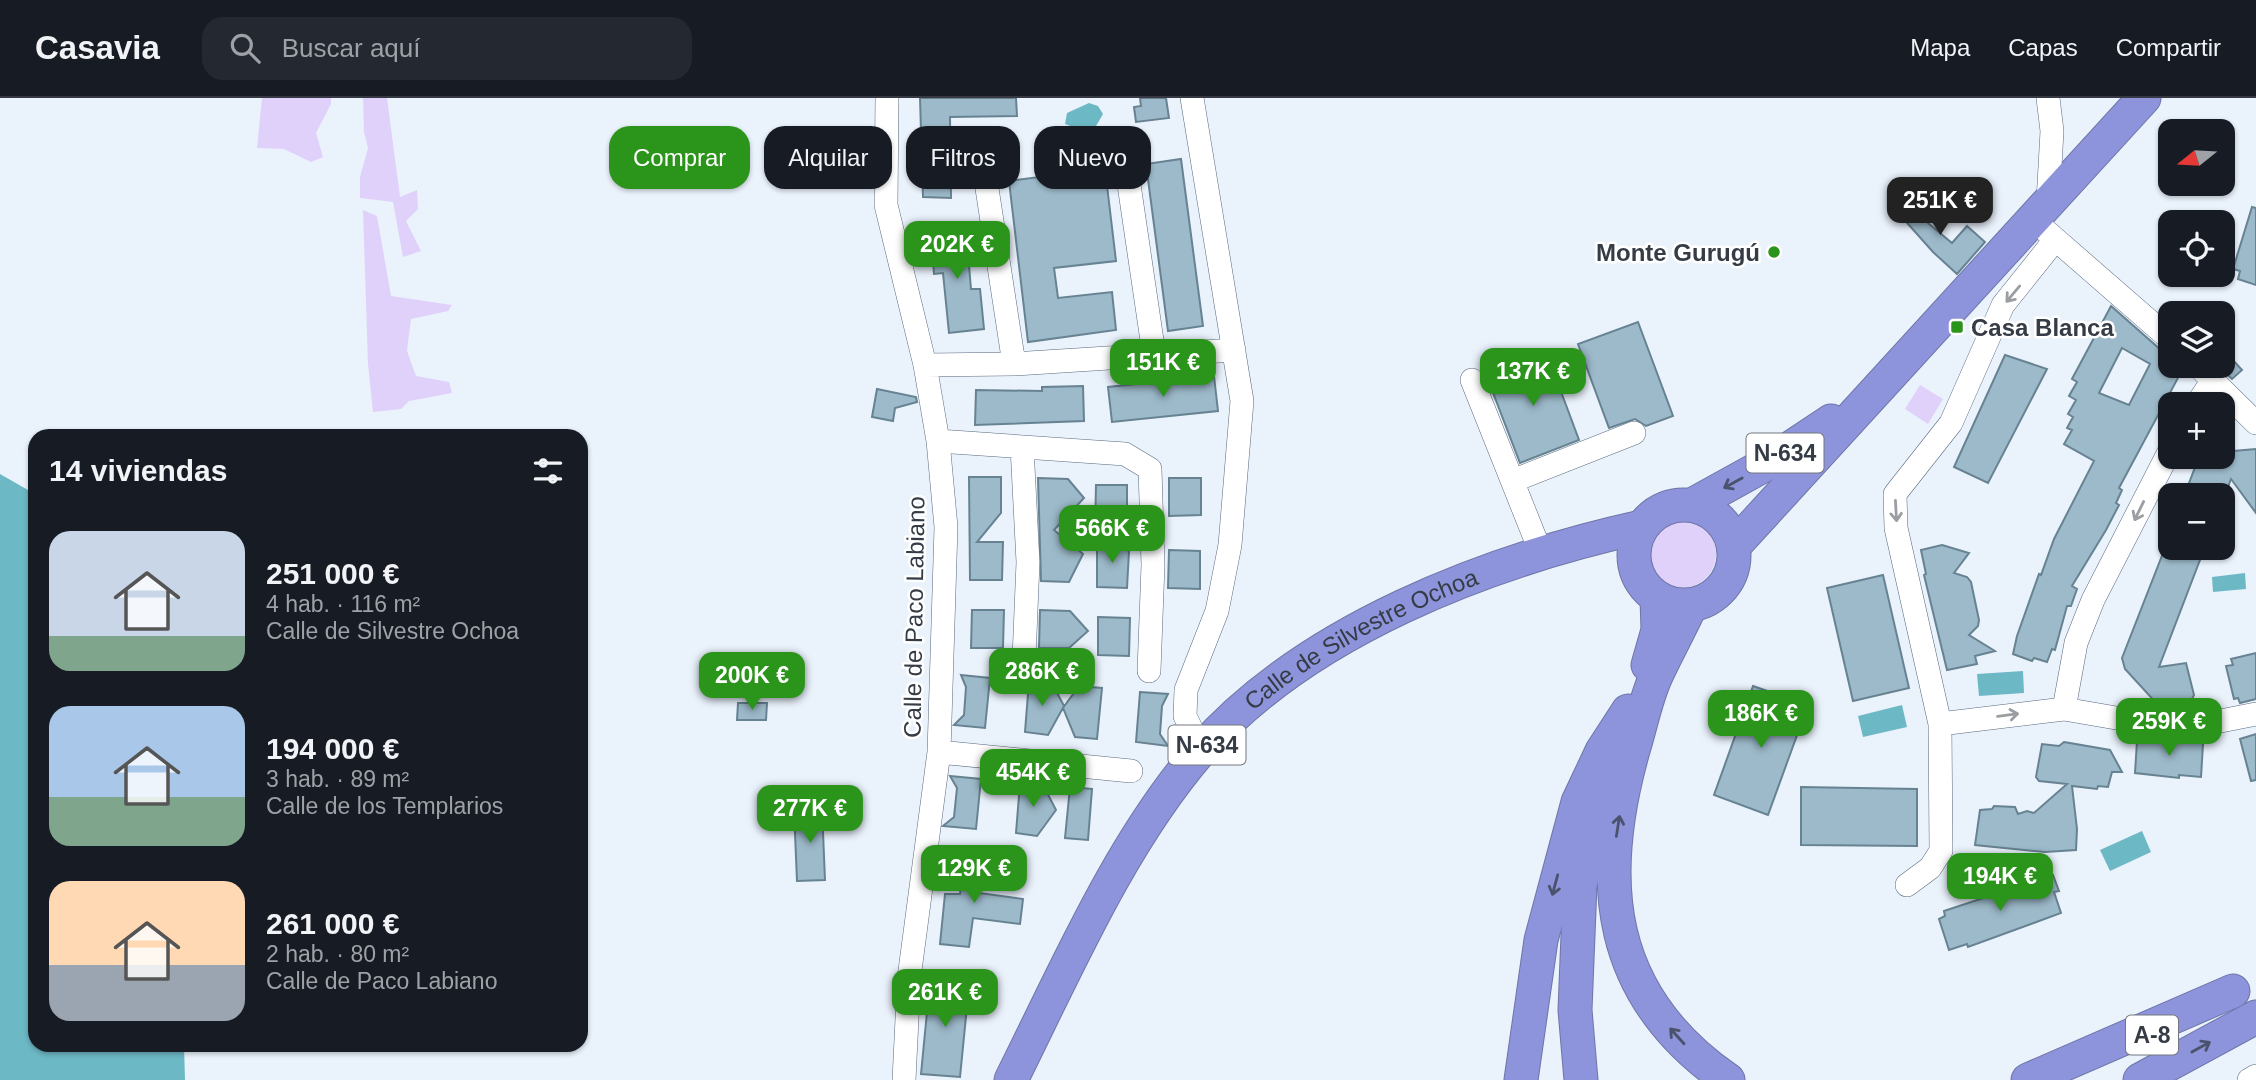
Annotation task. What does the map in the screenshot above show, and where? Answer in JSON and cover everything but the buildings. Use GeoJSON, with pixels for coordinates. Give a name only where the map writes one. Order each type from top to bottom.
{"type":"FeatureCollection","features":[{"type":"Feature","properties":{"kind":"highway","name":"N-634"},"geometry":{"type":"LineString","coordinates":[[1691,605],[1707,600],[1720,591],[1734,562],[1734,546],[1873,392],[2045,220],[2144,98]]}},
{"type":"Feature","properties":{"kind":"highway","name":"N-634"},"geometry":{"type":"LineString","coordinates":[[1541,553],[1641,527],[1663,508],[1692,505],[1768,463],[1873,392]]}},
{"type":"Feature","properties":{"kind":"highway"},"geometry":{"type":"LineString","coordinates":[[1692,505],[1707,509],[1719,519],[1729,531],[1734,546]]}},
{"type":"Feature","properties":{"kind":"highway"},"geometry":{"type":"LineString","coordinates":[[1636,572],[1635,542],[1641,527]]}},
{"type":"Feature","properties":{"kind":"highway","name":"N-634"},"geometry":{"type":"LineString","coordinates":[[1541,553],[1602,555],[1636,572],[1645,587],[1657,598]]}},
{"type":"Feature","properties":{"kind":"highway","name":"Calle de Silvestre Ochoa"},"geometry":{"type":"LineString","coordinates":[[1010,1080],[1116,873],[1201,750],[1256,697],[1295,667],[1331,646],[1380,618],[1446,589],[1541,553]]}},
{"type":"Feature","properties":{"kind":"highway"},"geometry":{"type":"LineString","coordinates":[[1581,1080],[1574,1010],[1580,885],[1603,792],[1628,711],[1653,654],[1658,630],[1657,598],[1679,605],[1691,605],[1603,792]]}},
{"type":"Feature","properties":{"kind":"highway"},"geometry":{"type":"LineString","coordinates":[[1655,678],[1623,793],[1613,858],[1612,892],[1617,927],[1629,964],[1647,1001],[1702,1062],[1728,1080]]}},
{"type":"Feature","properties":{"kind":"highway"},"geometry":{"type":"LineString","coordinates":[[1521,1080],[1541,940],[1578,802],[1602,751],[1628,711]]}},
{"type":"Feature","properties":{"kind":"highway"},"geometry":{"type":"LineString","coordinates":[[2028,1080],[2245,985]]}},
{"type":"Feature","properties":{"kind":"highway","name":"A-8"},"geometry":{"type":"LineString","coordinates":[[2070,1080],[2245,985]]}},
{"type":"Feature","properties":{"kind":"highway","name":"A-8"},"geometry":{"type":"LineString","coordinates":[[2140,1080],[2256,1017]]}},
{"type":"Feature","properties":{"kind":"street","name":"Calle de Paco Labiano"},"geometry":{"type":"LineString","coordinates":[[887,98],[886,205],[925,365],[938,441],[946,527],[939,752],[909,978],[904,1080]]}},
{"type":"Feature","properties":{"kind":"street"},"geometry":{"type":"LineString","coordinates":[[1192,98],[1242,401],[1230,545],[1217,611],[1186,690],[1185,716],[1201,750]]}},
{"type":"Feature","properties":{"kind":"street"},"geometry":{"type":"LineString","coordinates":[[1907,885],[1930,868],[1941,851],[1940,724],[1896,528],[1895,494],[1951,423],[2003,305],[2045,220],[2052,131],[2048,98]]}},
{"type":"Feature","properties":{"kind":"street"},"geometry":{"type":"LineString","coordinates":[[987,189],[1014,364]]}},
{"type":"Feature","properties":{"kind":"street"},"geometry":{"type":"LineString","coordinates":[[1130,189],[1154,354]]}},
{"type":"Feature","properties":{"kind":"street"},"geometry":{"type":"LineString","coordinates":[[2045,220],[2158,328]]}},
{"type":"Feature","properties":{"kind":"street"},"geometry":{"type":"LineString","coordinates":[[925,365],[1014,364],[1234,350]]}},
{"type":"Feature","properties":{"kind":"street"},"geometry":{"type":"LineString","coordinates":[[2211,378],[2256,423]]}},
{"type":"Feature","properties":{"kind":"street"},"geometry":{"type":"LineString","coordinates":[[1472,380],[1541,553]]}},
{"type":"Feature","properties":{"kind":"street"},"geometry":{"type":"LineString","coordinates":[[1514,480],[1634,433]]}},
{"type":"Feature","properties":{"kind":"street"},"geometry":{"type":"LineString","coordinates":[[938,441],[1125,453],[1150,469],[1153,565],[1149,671]]}},
{"type":"Feature","properties":{"kind":"street"},"geometry":{"type":"LineString","coordinates":[[1022,447],[1028,562],[1024,658]]}},
{"type":"Feature","properties":{"kind":"street"},"geometry":{"type":"LineString","coordinates":[[2064,709],[2076,643],[2093,600],[2160,469]]}},
{"type":"Feature","properties":{"kind":"street"},"geometry":{"type":"LineString","coordinates":[[1940,724],[2064,709],[2180,729],[2256,714]]}},
{"type":"Feature","properties":{"kind":"street","name":"Calle de Paco Labiano"},"geometry":{"type":"LineString","coordinates":[[939,752],[1131,771]]}},
{"type":"Feature","properties":{"kind":"street"},"geometry":{"type":"LineString","coordinates":[[2249,1080],[2256,1076]]}},
{"type":"Feature","properties":{"kind":"shaded area"},"geometry":{"type":"Polygon","coordinates":[[[262,98],[331,98],[331,104],[316,133],[323,157],[311,162],[284,149],[257,148],[262,98]]]}},
{"type":"Feature","properties":{"kind":"shaded area"},"geometry":{"type":"Polygon","coordinates":[[[363,98],[387,98],[400,197],[417,190],[418,209],[406,221],[421,251],[403,257],[393,202],[360,198],[360,177],[368,148],[364,132],[363,98]]]}},
{"type":"Feature","properties":{"kind":"shaded area"},"geometry":{"type":"Polygon","coordinates":[[[363,210],[377,216],[391,296],[452,305],[448,311],[411,319],[407,351],[416,376],[449,382],[452,393],[409,401],[401,409],[373,412],[368,364],[363,210]]]}},
{"type":"Feature","properties":{"kind":"shaded area"},"geometry":{"type":"Polygon","coordinates":[[[1920,385],[1943,399],[1928,424],[1905,409],[1920,385]]]}},
{"type":"Feature","properties":{"kind":"shaded area"},"geometry":{"type":"Polygon","coordinates":[[[1675,520],[1689,520],[1701,525],[1711,535],[1716,554],[1711,573],[1701,583],[1689,588],[1675,588],[1663,583],[1653,573],[1648,561],[1648,547],[1653,535],[1663,525],[1675,520]]]}},
{"type":"Feature","properties":{"kind":"water"},"geometry":{"type":"Polygon","coordinates":[[[1089,103],[1098,106],[1103,114],[1096,126],[1070,126],[1065,124],[1067,113],[1089,103]]]}},
{"type":"Feature","properties":{"kind":"water"},"geometry":{"type":"Polygon","coordinates":[[[0,474],[28,490],[28,1052],[184,1052],[185,1080],[0,1080],[0,474]]]}},
{"type":"Feature","properties":{"kind":"water"},"geometry":{"type":"Polygon","coordinates":[[[2245,573],[2246,589],[2213,592],[2212,577],[2245,573]]]}},
{"type":"Feature","properties":{"kind":"water"},"geometry":{"type":"Polygon","coordinates":[[[2023,671],[2024,693],[1979,696],[1977,674],[2023,671]]]}},
{"type":"Feature","properties":{"kind":"water"},"geometry":{"type":"Polygon","coordinates":[[[1902,705],[1907,727],[1863,737],[1858,716],[1902,705]]]}},
{"type":"Feature","properties":{"kind":"water"},"geometry":{"type":"Polygon","coordinates":[[[2142,831],[2151,852],[2110,871],[2100,850],[2142,831]]]}},
{"type":"Feature","properties":{"kind":"place","name":"Monte Gurugú"},"geometry":{"type":"Point","coordinates":[1774,252]}},
{"type":"Feature","properties":{"kind":"place","name":"Casa Blanca"},"geometry":{"type":"Point","coordinates":[1957,327]}}]}
